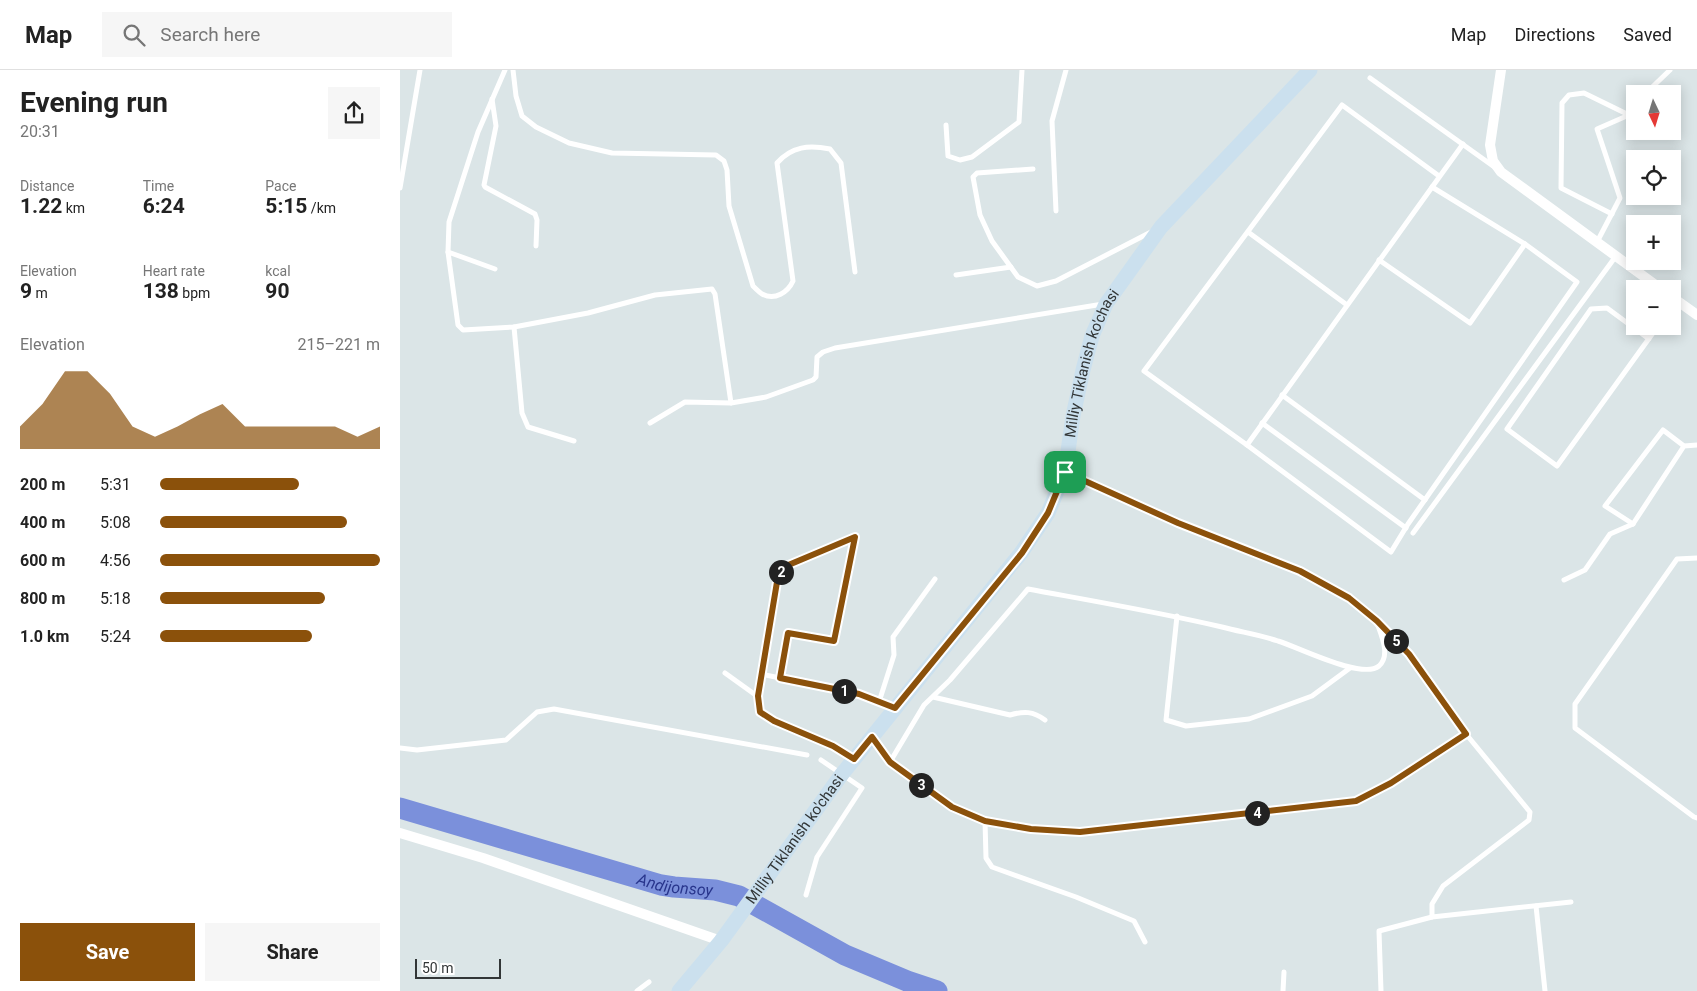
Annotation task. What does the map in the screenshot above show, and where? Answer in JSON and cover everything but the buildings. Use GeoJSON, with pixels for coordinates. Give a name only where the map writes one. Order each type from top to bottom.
{"type":"FeatureCollection","features":[{"type":"Feature","properties":{"kind":"main road","name":"Milliy Tiklanish ko'chasi"},"geometry":{"type":"LineString","coordinates":[[679,991],[721,941],[842,774],[1022,553],[1048,513],[1065,472],[1073,416],[1083,370],[1092,336],[1106,304],[1161,227],[1310,70]]}},
{"type":"Feature","properties":{"kind":"street"},"geometry":{"type":"LineString","coordinates":[[1501,70],[1490,145],[1493,160],[1501,172],[1649,280]]}},
{"type":"Feature","properties":{"kind":"street"},"geometry":{"type":"LineString","coordinates":[[1681,305],[1697,315]]}},
{"type":"Feature","properties":{"kind":"street"},"geometry":{"type":"LineString","coordinates":[[400,833],[483,858],[721,941]]}},
{"type":"Feature","properties":{"kind":"lane"},"geometry":{"type":"LineString","coordinates":[[400,188],[420,70]]}},
{"type":"Feature","properties":{"kind":"lane"},"geometry":{"type":"LineString","coordinates":[[505,70],[478,132],[448,222],[448,252],[458,325],[463,330],[514,327],[588,313],[655,295],[712,289],[715,294],[731,403]]}},
{"type":"Feature","properties":{"kind":"lane"},"geometry":{"type":"LineString","coordinates":[[513,70],[516,96],[522,116],[536,127],[569,143],[612,153],[716,156],[724,161],[727,170],[729,206],[752,286],[768,296],[784,293],[793,281],[777,163],[784,156],[797,149],[814,146],[830,149],[841,163],[855,272]]}},
{"type":"Feature","properties":{"kind":"lane"},"geometry":{"type":"LineString","coordinates":[[946,125],[947,153],[950,157],[960,160],[972,157],[1019,122],[1022,70]]}},
{"type":"Feature","properties":{"kind":"lane"},"geometry":{"type":"LineString","coordinates":[[1056,211],[1052,121],[1066,70]]}},
{"type":"Feature","properties":{"kind":"lane"},"geometry":{"type":"LineString","coordinates":[[1654,85],[1670,70]]}},
{"type":"Feature","properties":{"kind":"lane"},"geometry":{"type":"LineString","coordinates":[[1370,78],[1501,172]]}},
{"type":"Feature","properties":{"kind":"lane"},"geometry":{"type":"LineString","coordinates":[[1612,214],[1562,188],[1562,103],[1570,95],[1584,93],[1626,114]]}},
{"type":"Feature","properties":{"kind":"lane"},"geometry":{"type":"LineString","coordinates":[[492,99],[496,126],[484,185],[486,188],[535,214],[536,246]]}},
{"type":"Feature","properties":{"kind":"lane"},"geometry":{"type":"LineString","coordinates":[[1432,187],[1525,244],[1577,282],[1425,500],[1391,552],[1247,444],[1144,371],[1342,105],[1440,176]]}},
{"type":"Feature","properties":{"kind":"lane"},"geometry":{"type":"LineString","coordinates":[[1597,242],[1620,198],[1596,129],[1626,116]]}},
{"type":"Feature","properties":{"kind":"lane"},"geometry":{"type":"LineString","coordinates":[[1247,444],[1463,144]]}},
{"type":"Feature","properties":{"kind":"lane"},"geometry":{"type":"LineString","coordinates":[[1033,169],[977,173],[973,177],[980,215],[992,241],[1018,276],[1036,286],[1056,281],[1161,227]]}},
{"type":"Feature","properties":{"kind":"lane"},"geometry":{"type":"LineString","coordinates":[[1248,232],[1347,305]]}},
{"type":"Feature","properties":{"kind":"lane"},"geometry":{"type":"LineString","coordinates":[[1379,260],[1470,323],[1525,244]]}},
{"type":"Feature","properties":{"kind":"lane"},"geometry":{"type":"LineString","coordinates":[[448,252],[495,269]]}},
{"type":"Feature","properties":{"kind":"lane"},"geometry":{"type":"LineString","coordinates":[[1413,533],[1616,256]]}},
{"type":"Feature","properties":{"kind":"lane"},"geometry":{"type":"LineString","coordinates":[[956,275],[1011,267]]}},
{"type":"Feature","properties":{"kind":"lane"},"geometry":{"type":"LineString","coordinates":[[650,423],[686,402],[731,403],[766,397],[813,380],[816,377],[817,357],[823,352],[835,348],[1106,304]]}},
{"type":"Feature","properties":{"kind":"lane"},"geometry":{"type":"LineString","coordinates":[[1649,339],[1607,308],[1591,309],[1507,429],[1557,466],[1649,339],[1652,335]]}},
{"type":"Feature","properties":{"kind":"lane"},"geometry":{"type":"LineString","coordinates":[[514,327],[522,413],[525,424],[528,427],[574,441]]}},
{"type":"Feature","properties":{"kind":"lane"},"geometry":{"type":"LineString","coordinates":[[1282,395],[1425,500]]}},
{"type":"Feature","properties":{"kind":"lane"},"geometry":{"type":"LineString","coordinates":[[1262,423],[1406,528]]}},
{"type":"Feature","properties":{"kind":"lane"},"geometry":{"type":"LineString","coordinates":[[1633,524],[1605,506],[1663,430],[1684,446],[1697,445]]}},
{"type":"Feature","properties":{"kind":"lane"},"geometry":{"type":"LineString","coordinates":[[1564,580],[1586,570],[1610,534],[1633,524],[1684,446]]}},
{"type":"Feature","properties":{"kind":"lane"},"geometry":{"type":"LineString","coordinates":[[1065,472],[1178,523],[1300,571],[1349,598],[1377,621],[1409,654],[1466,734],[1530,812],[1529,820],[1443,886],[1432,904],[1432,917]]}},
{"type":"Feature","properties":{"kind":"lane"},"geometry":{"type":"LineString","coordinates":[[780,678],[788,633],[834,641],[855,537],[786,566],[778,576],[758,696],[760,712],[774,721],[833,746],[854,759]]}},
{"type":"Feature","properties":{"kind":"lane"},"geometry":{"type":"LineString","coordinates":[[1697,558],[1677,560],[1574,704],[1575,728],[1697,818]]}},
{"type":"Feature","properties":{"kind":"lane"},"geometry":{"type":"LineString","coordinates":[[879,702],[894,656],[893,637],[935,579]]}},
{"type":"Feature","properties":{"kind":"lane"},"geometry":{"type":"LineString","coordinates":[[890,762],[924,705],[1028,589],[1177,616],[1277,640],[1350,668],[1368,670],[1379,666],[1384,657],[1385,647],[1377,621]]}},
{"type":"Feature","properties":{"kind":"lane"},"geometry":{"type":"LineString","coordinates":[[1177,616],[1166,720],[1186,726],[1249,719],[1312,696],[1350,668]]}},
{"type":"Feature","properties":{"kind":"lane"},"geometry":{"type":"LineString","coordinates":[[725,673],[758,696]]}},
{"type":"Feature","properties":{"kind":"lane"},"geometry":{"type":"LineString","coordinates":[[761,674],[859,694],[895,708]]}},
{"type":"Feature","properties":{"kind":"lane"},"geometry":{"type":"LineString","coordinates":[[933,697],[1010,714],[1022,711],[1037,714],[1045,720]]}},
{"type":"Feature","properties":{"kind":"lane"},"geometry":{"type":"LineString","coordinates":[[400,748],[417,750],[506,740],[537,712],[554,709],[807,755]]}},
{"type":"Feature","properties":{"kind":"lane"},"geometry":{"type":"LineString","coordinates":[[872,737],[890,762],[952,807],[985,821],[1031,829],[1080,832],[1356,801],[1391,783],[1466,734]]}},
{"type":"Feature","properties":{"kind":"lane"},"geometry":{"type":"LineString","coordinates":[[806,895],[817,857],[862,788],[821,760]]}},
{"type":"Feature","properties":{"kind":"lane"},"geometry":{"type":"LineString","coordinates":[[985,821],[986,858],[992,867],[1076,897],[1134,921],[1145,942]]}},
{"type":"Feature","properties":{"kind":"lane"},"geometry":{"type":"LineString","coordinates":[[1381,991],[1380,931],[1432,917],[1571,902]]}},
{"type":"Feature","properties":{"kind":"lane"},"geometry":{"type":"LineString","coordinates":[[1536,906],[1545,991]]}},
{"type":"Feature","properties":{"kind":"lane"},"geometry":{"type":"LineString","coordinates":[[1283,991],[1284,972]]}},
{"type":"Feature","properties":{"kind":"lane"},"geometry":{"type":"LineString","coordinates":[[637,991],[649,982]]}},
{"type":"Feature","properties":{"kind":"waterway","name":"Andijonsoy"},"geometry":{"type":"LineString","coordinates":[[400,808],[661,885],[715,890],[739,896],[845,955],[907,981],[937,991]]}},
{"type":"Feature","properties":{"kind":"route"},"geometry":{"type":"LineString","coordinates":[[1065,472],[1178,523],[1300,571],[1349,598],[1377,621],[1409,654],[1466,734],[1391,783],[1356,801],[1080,832],[1031,829],[985,821],[952,807],[920,785],[890,762],[872,737],[854,759],[833,746],[774,721],[760,712],[758,696],[778,576],[786,566],[855,537],[834,641],[788,633],[780,678],[859,694],[895,708],[1022,553],[1048,513],[1065,472]]}}]}
